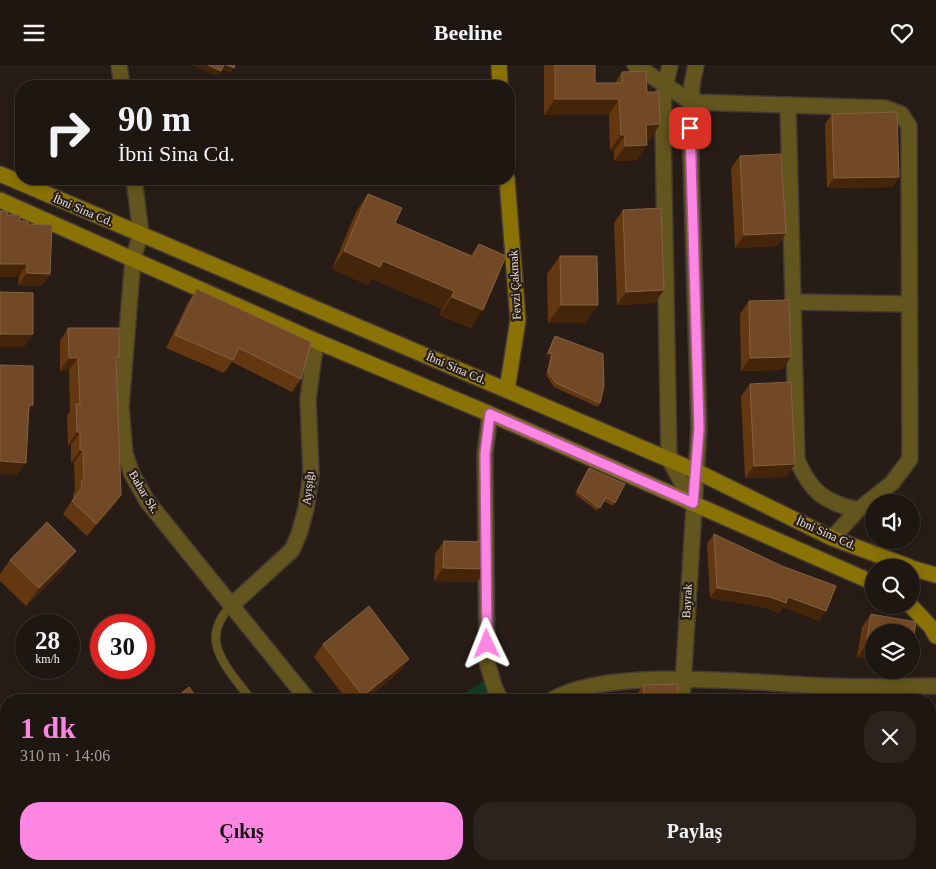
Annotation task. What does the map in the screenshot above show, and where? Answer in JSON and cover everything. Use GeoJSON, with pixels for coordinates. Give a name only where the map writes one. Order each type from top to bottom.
{"type":"FeatureCollection","features":[{"type":"Feature","properties":{"kind":"main road"},"geometry":{"type":"LineString","coordinates":[[499,65],[500,80]]}},
{"type":"Feature","properties":{"kind":"main road","name":"İbni Sina Cd."},"geometry":{"type":"LineString","coordinates":[[0,174],[15,180]]}},
{"type":"Feature","properties":{"kind":"main road","name":"İbni Sina Cd."},"geometry":{"type":"LineString","coordinates":[[26,185],[669,459],[832,538],[887,559]]}},
{"type":"Feature","properties":{"kind":"main road","name":"Fevzi Çakmak"},"geometry":{"type":"LineString","coordinates":[[507,185],[518,320],[507,390]]}},
{"type":"Feature","properties":{"kind":"main road","name":"İbni Sina Cd."},"geometry":{"type":"LineString","coordinates":[[0,200],[316,341],[490,414],[865,579]]}},
{"type":"Feature","properties":{"kind":"main road","name":"İbni Sina Cd."},"geometry":{"type":"LineString","coordinates":[[920,571],[936,575]]}},
{"type":"Feature","properties":{"kind":"main road"},"geometry":{"type":"LineString","coordinates":[[919,614],[931,627],[936,636]]}},
{"type":"Feature","properties":{"kind":"street"},"geometry":{"type":"LineString","coordinates":[[119,65],[121,80]]}},
{"type":"Feature","properties":{"kind":"street"},"geometry":{"type":"LineString","coordinates":[[635,65],[665,87],[691,101],[885,108],[901,114],[909,126],[910,459],[892,483],[858,510],[832,538]]}},
{"type":"Feature","properties":{"kind":"street"},"geometry":{"type":"LineString","coordinates":[[670,65],[665,87],[663,130],[669,459],[693,503]]}},
{"type":"Feature","properties":{"kind":"street","name":"Bayrak"},"geometry":{"type":"LineString","coordinates":[[682,694],[699,428],[691,211],[691,101],[696,65]]}},
{"type":"Feature","properties":{"kind":"street"},"geometry":{"type":"LineString","coordinates":[[788,105],[797,460],[805,477],[820,495],[835,505],[858,510]]}},
{"type":"Feature","properties":{"kind":"street"},"geometry":{"type":"LineString","coordinates":[[135,185],[141,234]]}},
{"type":"Feature","properties":{"kind":"street","name":"Bahar Sk."},"geometry":{"type":"LineString","coordinates":[[141,234],[132,258],[121,407],[124,454],[132,474],[147,501],[303,694]]}},
{"type":"Feature","properties":{"kind":"street"},"geometry":{"type":"LineString","coordinates":[[793,302],[910,303]]}},
{"type":"Feature","properties":{"kind":"street","name":"Ayışığı"},"geometry":{"type":"LineString","coordinates":[[232,605],[292,550],[300,534],[311,474],[308,399],[316,341]]}},
{"type":"Feature","properties":{"kind":"street"},"geometry":{"type":"LineString","coordinates":[[490,414],[485,454],[487,662],[498,694]]}},
{"type":"Feature","properties":{"kind":"street"},"geometry":{"type":"LineString","coordinates":[[565,694],[580,687],[605,683],[682,680],[829,686],[936,686]]}},
{"type":"Feature","properties":{"kind":"lane"},"geometry":{"type":"LineString","coordinates":[[232,605],[222,615],[216,626],[215,645],[219,656],[246,694]]}},
{"type":"Feature","properties":{"kind":"green space"},"geometry":{"type":"Polygon","coordinates":[[[484,681],[489,694],[463,694],[484,681]]]}},
{"type":"Feature","properties":{"kind":"building"},"geometry":{"type":"Polygon","coordinates":[[[208,65],[224,65],[221,71],[208,65]]]}},
{"type":"Feature","properties":{"kind":"building"},"geometry":{"type":"Polygon","coordinates":[[[555,65],[595,65],[595,83],[622,83],[622,72],[646,71],[647,92],[659,92],[660,124],[646,125],[647,145],[625,146],[625,135],[621,135],[619,99],[555,99],[555,65]]]}},
{"type":"Feature","properties":{"kind":"building"},"geometry":{"type":"Polygon","coordinates":[[[897,112],[899,177],[834,178],[832,114],[897,112]]]}},
{"type":"Feature","properties":{"kind":"building"},"geometry":{"type":"Polygon","coordinates":[[[781,154],[786,233],[744,235],[740,156],[781,154]]]}},
{"type":"Feature","properties":{"kind":"building"},"geometry":{"type":"Polygon","coordinates":[[[368,194],[402,208],[395,223],[473,257],[479,244],[506,256],[483,310],[452,297],[454,291],[383,261],[380,267],[344,251],[368,194]]]}},
{"type":"Feature","properties":{"kind":"building"},"geometry":{"type":"Polygon","coordinates":[[[661,208],[664,290],[626,292],[623,210],[661,208]]]}},
{"type":"Feature","properties":{"kind":"building"},"geometry":{"type":"Polygon","coordinates":[[[0,211],[8,211],[7,215],[20,215],[20,221],[28,221],[28,224],[52,225],[50,274],[27,273],[27,264],[0,264],[0,211]]]}},
{"type":"Feature","properties":{"kind":"building"},"geometry":{"type":"Polygon","coordinates":[[[560,256],[597,256],[598,305],[561,305],[560,256]]]}},
{"type":"Feature","properties":{"kind":"building"},"geometry":{"type":"Polygon","coordinates":[[[197,289],[311,342],[301,379],[239,348],[233,360],[175,335],[197,289]]]}},
{"type":"Feature","properties":{"kind":"building"},"geometry":{"type":"Polygon","coordinates":[[[0,292],[33,293],[33,334],[0,334],[0,292]]]}},
{"type":"Feature","properties":{"kind":"building"},"geometry":{"type":"Polygon","coordinates":[[[789,300],[791,357],[750,358],[749,301],[789,300]]]}},
{"type":"Feature","properties":{"kind":"building"},"geometry":{"type":"Polygon","coordinates":[[[68,328],[119,328],[119,357],[116,357],[121,495],[96,524],[72,501],[82,487],[81,482],[84,478],[83,450],[80,450],[80,432],[77,432],[76,404],[80,404],[78,358],[69,358],[68,328]]]}},
{"type":"Feature","properties":{"kind":"building"},"geometry":{"type":"Polygon","coordinates":[[[555,336],[603,354],[604,386],[600,403],[556,383],[548,372],[552,354],[548,353],[555,336]]]}},
{"type":"Feature","properties":{"kind":"building"},"geometry":{"type":"Polygon","coordinates":[[[0,365],[33,366],[33,405],[29,405],[26,463],[0,461],[0,365]]]}},
{"type":"Feature","properties":{"kind":"building"},"geometry":{"type":"Polygon","coordinates":[[[791,382],[795,464],[754,466],[750,384],[791,382]]]}},
{"type":"Feature","properties":{"kind":"building"},"geometry":{"type":"Polygon","coordinates":[[[589,468],[625,484],[615,503],[606,497],[600,508],[577,491],[589,468]]]}},
{"type":"Feature","properties":{"kind":"building"},"geometry":{"type":"Polygon","coordinates":[[[47,522],[76,551],[39,588],[10,560],[47,522]]]}},
{"type":"Feature","properties":{"kind":"building"},"geometry":{"type":"Polygon","coordinates":[[[714,534],[782,566],[836,586],[826,611],[788,597],[786,603],[770,597],[717,588],[714,534]]]}},
{"type":"Feature","properties":{"kind":"building"},"geometry":{"type":"Polygon","coordinates":[[[444,541],[486,542],[486,569],[443,568],[444,541]]]}},
{"type":"Feature","properties":{"kind":"building"},"geometry":{"type":"Polygon","coordinates":[[[369,606],[409,659],[365,694],[361,694],[323,644],[369,606]]]}},
{"type":"Feature","properties":{"kind":"building"},"geometry":{"type":"Polygon","coordinates":[[[871,614],[916,622],[916,624],[869,624],[871,614]]]}},
{"type":"Feature","properties":{"kind":"building"},"geometry":{"type":"Polygon","coordinates":[[[678,684],[678,694],[644,694],[643,685],[678,684]]]}},
{"type":"Feature","properties":{"kind":"building"},"geometry":{"type":"Polygon","coordinates":[[[189,687],[194,694],[180,694],[189,687]]]}},
{"type":"Feature","properties":{"kind":"route"},"geometry":{"type":"LineString","coordinates":[[487,644],[485,454],[490,414],[693,503],[699,428],[690,128]]}}]}
